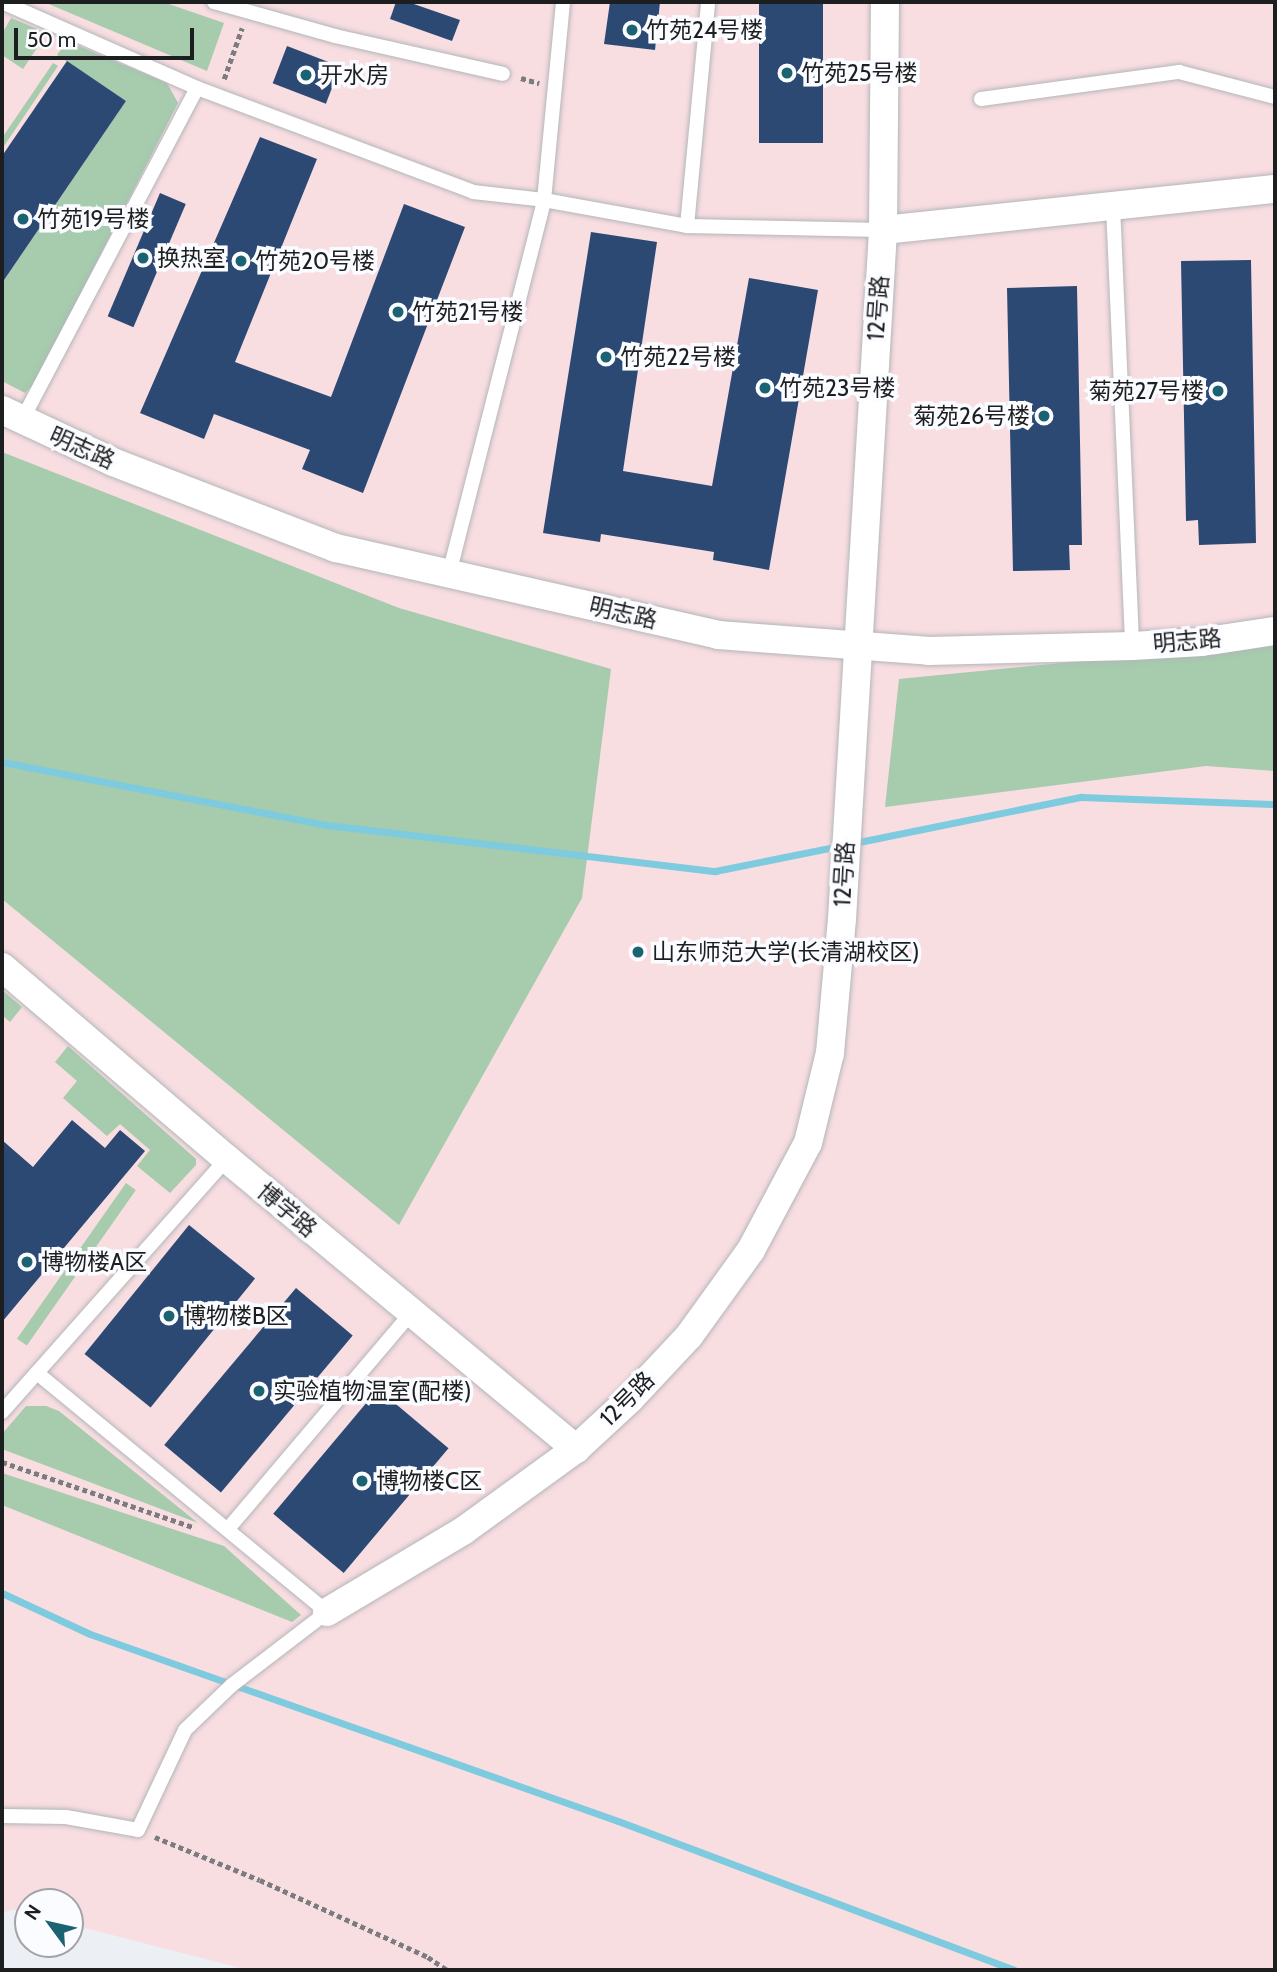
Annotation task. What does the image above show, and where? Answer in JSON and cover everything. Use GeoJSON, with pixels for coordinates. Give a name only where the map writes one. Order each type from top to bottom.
{"type":"FeatureCollection","features":[{"type":"Feature","properties":{"kind":"street","name":"12号路"},"geometry":{"type":"LineString","coordinates":[[327,1612],[463,1531],[576,1449],[630,1399],[689,1336],[751,1250],[808,1143],[830,1053],[844,879],[883,230],[885,2]]}},
{"type":"Feature","properties":{"kind":"street"},"geometry":{"type":"LineString","coordinates":[[883,230],[1275,189]]}},
{"type":"Feature","properties":{"kind":"street","name":"明志路"},"geometry":{"type":"LineString","coordinates":[[12,415],[113,462],[336,548],[718,635],[856,648],[929,651],[1202,642],[1275,631]]}},
{"type":"Feature","properties":{"kind":"street","name":"博学路"},"geometry":{"type":"LineString","coordinates":[[2,967],[227,1159],[576,1449]]}},
{"type":"Feature","properties":{"kind":"lane"},"geometry":{"type":"LineString","coordinates":[[2,2],[197,88],[473,192],[544,200],[687,226],[883,230]]}},
{"type":"Feature","properties":{"kind":"lane"},"geometry":{"type":"LineString","coordinates":[[214,2],[335,36],[503,74]]}},
{"type":"Feature","properties":{"kind":"lane"},"geometry":{"type":"LineString","coordinates":[[449,574],[544,200],[563,2]]}},
{"type":"Feature","properties":{"kind":"lane"},"geometry":{"type":"LineString","coordinates":[[687,226],[708,2]]}},
{"type":"Feature","properties":{"kind":"lane"},"geometry":{"type":"LineString","coordinates":[[981,99],[1179,72],[1275,97]]}},
{"type":"Feature","properties":{"kind":"lane"},"geometry":{"type":"LineString","coordinates":[[12,415],[197,88]]}},
{"type":"Feature","properties":{"kind":"lane"},"geometry":{"type":"LineString","coordinates":[[1113,206],[1132,646]]}},
{"type":"Feature","properties":{"kind":"lane"},"geometry":{"type":"LineString","coordinates":[[2,1412],[227,1159]]}},
{"type":"Feature","properties":{"kind":"lane"},"geometry":{"type":"LineString","coordinates":[[228,1529],[412,1312]]}},
{"type":"Feature","properties":{"kind":"lane"},"geometry":{"type":"LineString","coordinates":[[2,1816],[66,1817],[138,1830],[185,1730],[232,1685],[327,1612],[37,1373]]}},
{"type":"Feature","properties":{"kind":"path"},"geometry":{"type":"LineString","coordinates":[[218,96],[248,11]]}},
{"type":"Feature","properties":{"kind":"path"},"geometry":{"type":"LineString","coordinates":[[503,74],[555,86]]}},
{"type":"Feature","properties":{"kind":"path"},"geometry":{"type":"LineString","coordinates":[[2,1462],[196,1528]]}},
{"type":"Feature","properties":{"kind":"path"},"geometry":{"type":"LineString","coordinates":[[138,1830],[429,1957],[447,1970]]}},
{"type":"Feature","properties":{"kind":"shaded area","name":"山东师范大学(长清湖校区)"},"geometry":{"type":"Polygon","coordinates":[[[2,2],[1275,2],[1275,1970],[248,1970],[84,1928],[84,1888],[14,1888],[14,1909],[2,1913],[2,2]]]}},
{"type":"Feature","properties":{"kind":"green space"},"geometry":{"type":"Polygon","coordinates":[[[44,2],[163,2],[224,23],[207,71],[44,2]]]}},
{"type":"Feature","properties":{"kind":"green space"},"geometry":{"type":"Polygon","coordinates":[[[11,18],[47,33],[23,69],[2,55],[2,34],[11,18]]]}},
{"type":"Feature","properties":{"kind":"green space"},"geometry":{"type":"Polygon","coordinates":[[[67,41],[167,83],[178,103],[35,383],[25,393],[2,381],[2,283],[126,101],[57,55],[67,41]]]}},
{"type":"Feature","properties":{"kind":"green space"},"geometry":{"type":"Polygon","coordinates":[[[53,63],[58,66],[2,149],[2,138],[53,63]]]}},
{"type":"Feature","properties":{"kind":"green space"},"geometry":{"type":"Polygon","coordinates":[[[2,452],[399,608],[611,669],[582,898],[399,1225],[2,899],[2,452]]]}},
{"type":"Feature","properties":{"kind":"green space"},"geometry":{"type":"Polygon","coordinates":[[[1275,642],[1275,771],[1206,766],[885,807],[899,679],[1275,642]]]}},
{"type":"Feature","properties":{"kind":"green space"},"geometry":{"type":"Polygon","coordinates":[[[2,990],[22,1007],[10,1022],[2,1015],[2,990]]]}},
{"type":"Feature","properties":{"kind":"green space"},"geometry":{"type":"Polygon","coordinates":[[[68,1046],[196,1159],[196,1165],[170,1193],[137,1166],[150,1150],[120,1124],[107,1136],[63,1098],[77,1081],[55,1062],[68,1046]]]}},
{"type":"Feature","properties":{"kind":"green space"},"geometry":{"type":"Polygon","coordinates":[[[126,1183],[136,1190],[27,1346],[17,1339],[126,1183]]]}},
{"type":"Feature","properties":{"kind":"green space"},"geometry":{"type":"Polygon","coordinates":[[[26,1406],[46,1406],[59,1411],[198,1523],[2,1449],[2,1434],[26,1406]]]}},
{"type":"Feature","properties":{"kind":"green space"},"geometry":{"type":"Polygon","coordinates":[[[2,1473],[224,1546],[301,1615],[292,1622],[2,1505],[2,1473]]]}},
{"type":"Feature","properties":{"kind":"building"},"geometry":{"type":"Polygon","coordinates":[[[396,2],[408,2],[460,20],[452,41],[390,19],[396,2]]]}},
{"type":"Feature","properties":{"kind":"building","name":"竹苑24号楼"},"geometry":{"type":"Polygon","coordinates":[[[610,2],[660,2],[655,50],[604,44],[610,2]]]}},
{"type":"Feature","properties":{"kind":"building","name":"竹苑25号楼"},"geometry":{"type":"Polygon","coordinates":[[[759,2],[823,2],[823,143],[759,143],[759,2]]]}},
{"type":"Feature","properties":{"kind":"building","name":"开水房"},"geometry":{"type":"Polygon","coordinates":[[[287,46],[340,66],[326,104],[273,83],[287,46]]]}},
{"type":"Feature","properties":{"kind":"building","name":"竹苑19号楼"},"geometry":{"type":"Polygon","coordinates":[[[67,61],[126,101],[2,283],[2,156],[67,61]]]}},
{"type":"Feature","properties":{"kind":"building"},"geometry":{"type":"Polygon","coordinates":[[[260,137],[317,159],[235,362],[331,397],[404,204],[465,227],[363,493],[302,469],[310,450],[214,414],[204,439],[140,413],[260,137]]]}},
{"type":"Feature","properties":{"kind":"building","name":"换热室"},"geometry":{"type":"Polygon","coordinates":[[[160,193],[186,204],[133,327],[108,316],[160,193]]]}},
{"type":"Feature","properties":{"kind":"building"},"geometry":{"type":"Polygon","coordinates":[[[591,232],[657,242],[623,471],[712,486],[749,278],[818,290],[769,570],[713,560],[714,552],[601,534],[600,542],[543,533],[591,232]]]}},
{"type":"Feature","properties":{"kind":"building","name":"菊苑27号楼"},"geometry":{"type":"Polygon","coordinates":[[[1251,260],[1256,543],[1199,545],[1198,520],[1186,521],[1181,261],[1251,260]]]}},
{"type":"Feature","properties":{"kind":"building","name":"菊苑26号楼"},"geometry":{"type":"Polygon","coordinates":[[[1077,286],[1082,545],[1069,545],[1070,570],[1013,571],[1007,288],[1077,286]]]}},
{"type":"Feature","properties":{"kind":"building","name":"博物楼A区"},"geometry":{"type":"Polygon","coordinates":[[[72,1120],[105,1148],[120,1130],[145,1151],[2,1322],[2,1140],[33,1167],[72,1120]]]}},
{"type":"Feature","properties":{"kind":"building","name":"博物楼B区"},"geometry":{"type":"Polygon","coordinates":[[[189,1225],[255,1278],[151,1407],[85,1354],[189,1225]]]}},
{"type":"Feature","properties":{"kind":"building","name":"实验植物温室(配楼)"},"geometry":{"type":"Polygon","coordinates":[[[296,1288],[353,1336],[221,1493],[164,1445],[296,1288]]]}},
{"type":"Feature","properties":{"kind":"building","name":"博物楼C区"},"geometry":{"type":"Polygon","coordinates":[[[378,1389],[448,1448],[344,1573],[273,1514],[378,1389]]]}},
{"type":"Feature","properties":{"kind":"waterway"},"geometry":{"type":"LineString","coordinates":[[2,762],[327,825],[715,871],[839,846]]}},
{"type":"Feature","properties":{"kind":"waterway"},"geometry":{"type":"LineString","coordinates":[[854,843],[1081,797],[1275,804]]}},
{"type":"Feature","properties":{"kind":"waterway"},"geometry":{"type":"LineString","coordinates":[[2,1593],[90,1634],[618,1821],[1014,1970]]}},
{"type":"Feature","properties":{"kind":"place","name":"竹苑24号楼"},"geometry":{"type":"Point","coordinates":[632,30]}},
{"type":"Feature","properties":{"kind":"place","name":"竹苑25号楼"},"geometry":{"type":"Point","coordinates":[787,73]}},
{"type":"Feature","properties":{"kind":"place","name":"开水房"},"geometry":{"type":"Point","coordinates":[306,75]}},
{"type":"Feature","properties":{"kind":"place","name":"竹苑19号楼"},"geometry":{"type":"Point","coordinates":[23,219]}},
{"type":"Feature","properties":{"kind":"place","name":"换热室"},"geometry":{"type":"Point","coordinates":[143,258]}},
{"type":"Feature","properties":{"kind":"place","name":"竹苑20号楼"},"geometry":{"type":"Point","coordinates":[241,261]}},
{"type":"Feature","properties":{"kind":"place","name":"竹苑21号楼"},"geometry":{"type":"Point","coordinates":[398,312]}},
{"type":"Feature","properties":{"kind":"place","name":"竹苑22号楼"},"geometry":{"type":"Point","coordinates":[606,357]}},
{"type":"Feature","properties":{"kind":"place","name":"竹苑23号楼"},"geometry":{"type":"Point","coordinates":[765,388]}},
{"type":"Feature","properties":{"kind":"place","name":"菊苑27号楼"},"geometry":{"type":"Point","coordinates":[1218,391]}},
{"type":"Feature","properties":{"kind":"place","name":"菊苑26号楼"},"geometry":{"type":"Point","coordinates":[1044,416]}},
{"type":"Feature","properties":{"kind":"place","name":"山东师范大学(长清湖校区)"},"geometry":{"type":"Point","coordinates":[638,952]}},
{"type":"Feature","properties":{"kind":"place","name":"博物楼A区"},"geometry":{"type":"Point","coordinates":[27,1262]}},
{"type":"Feature","properties":{"kind":"place","name":"博物楼B区"},"geometry":{"type":"Point","coordinates":[169,1316]}},
{"type":"Feature","properties":{"kind":"place","name":"实验植物温室(配楼)"},"geometry":{"type":"Point","coordinates":[259,1391]}},
{"type":"Feature","properties":{"kind":"place","name":"博物楼C区"},"geometry":{"type":"Point","coordinates":[362,1481]}}]}
